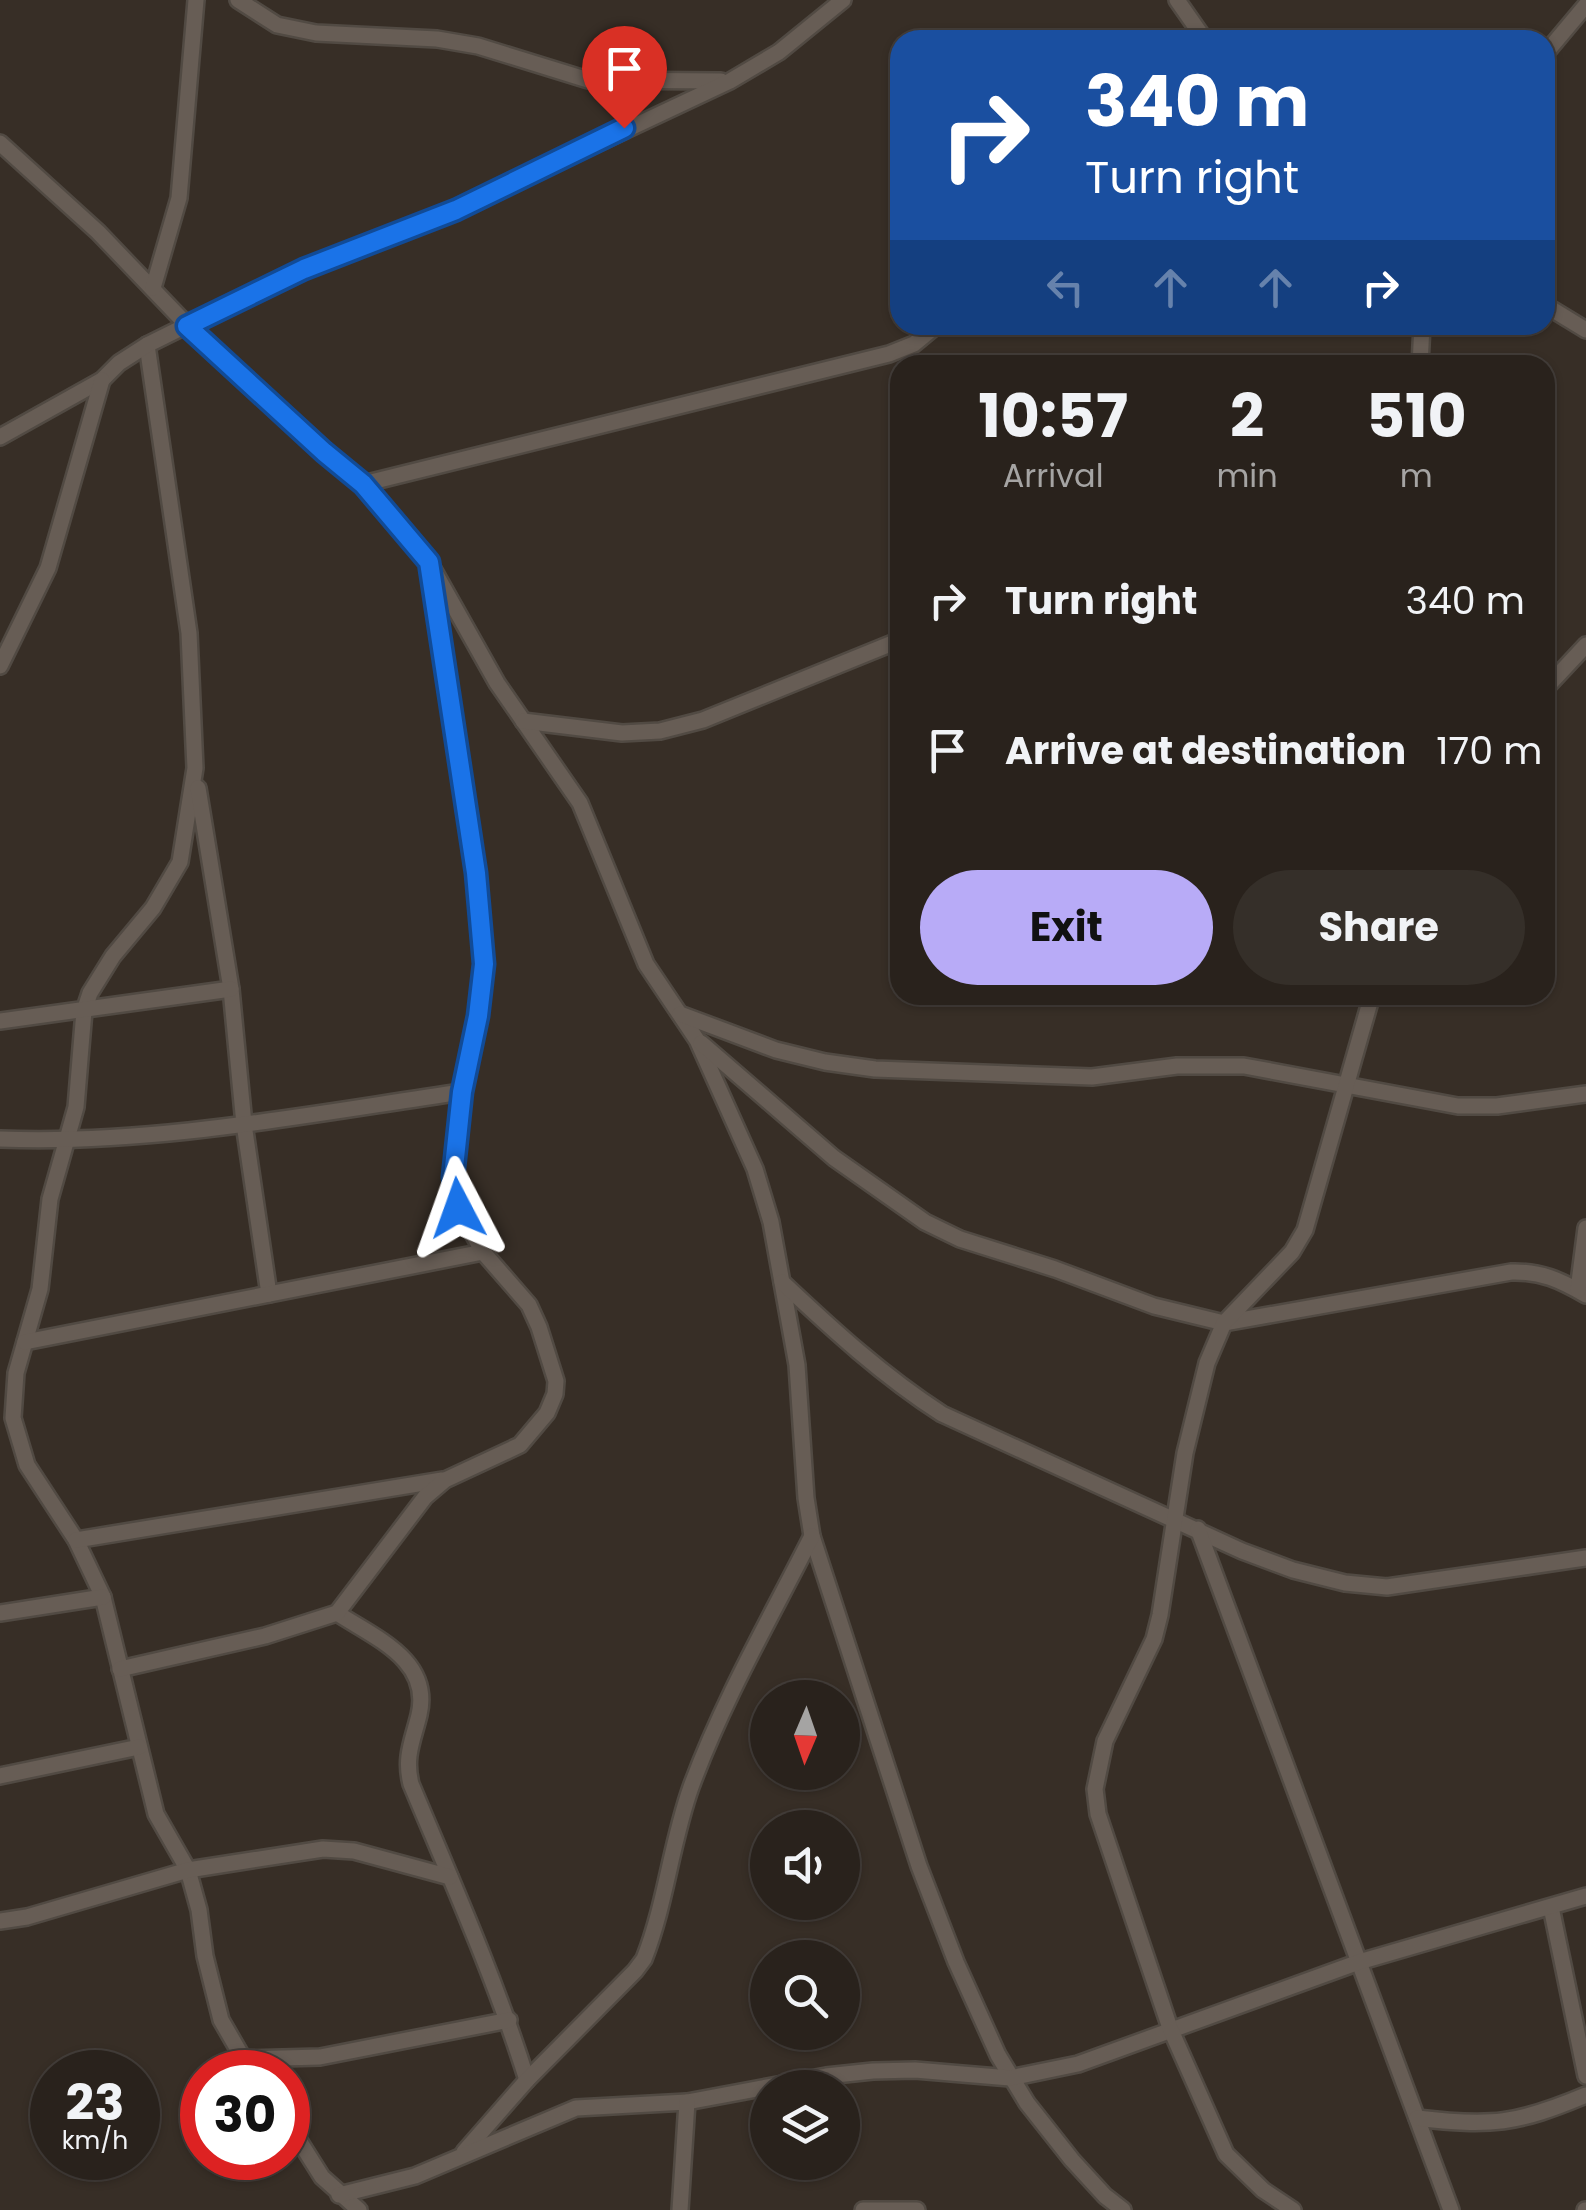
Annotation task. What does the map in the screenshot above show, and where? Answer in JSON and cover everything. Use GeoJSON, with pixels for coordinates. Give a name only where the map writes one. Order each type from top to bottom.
{"type":"FeatureCollection","features":[{"type":"Feature","properties":{"kind":"street"},"geometry":{"type":"LineString","coordinates":[[153,288],[179,198],[196,0]]}},
{"type":"Feature","properties":{"kind":"street"},"geometry":{"type":"LineString","coordinates":[[238,0],[277,24],[296,29],[478,46],[588,80],[730,81]]}},
{"type":"Feature","properties":{"kind":"street"},"geometry":{"type":"LineString","coordinates":[[0,437],[102,380],[147,345],[304,269],[456,210],[730,81],[779,52],[843,0]]}},
{"type":"Feature","properties":{"kind":"street"},"geometry":{"type":"LineString","coordinates":[[1178,0],[1198,30]]}},
{"type":"Feature","properties":{"kind":"street"},"geometry":{"type":"LineString","coordinates":[[1555,42],[1586,4]]}},
{"type":"Feature","properties":{"kind":"street"},"geometry":{"type":"LineString","coordinates":[[0,143],[98,232],[187,326],[363,484],[429,562],[498,683],[580,803],[646,964],[697,1040],[755,1169],[771,1222],[797,1365],[812,1536],[918,1866],[956,1962],[1010,2078],[1072,2160],[1104,2196],[1123,2210]]}},
{"type":"Feature","properties":{"kind":"street"},"geometry":{"type":"LineString","coordinates":[[1555,311],[1586,330]]}},
{"type":"Feature","properties":{"kind":"street"},"geometry":{"type":"LineString","coordinates":[[363,484],[889,354],[925,335]]}},
{"type":"Feature","properties":{"kind":"street"},"geometry":{"type":"LineString","coordinates":[[147,345],[189,633],[194,768],[231,990],[244,1124],[269,1294]]}},
{"type":"Feature","properties":{"kind":"street"},"geometry":{"type":"LineString","coordinates":[[0,666],[48,568],[102,380]]}},
{"type":"Feature","properties":{"kind":"street"},"geometry":{"type":"LineString","coordinates":[[76,1540],[445,1480],[520,1446],[546,1413],[555,1394],[551,1358],[540,1326],[529,1306],[483,1252],[458,1208],[453,1177],[462,1092],[484,964],[481,911],[429,562]]}},
{"type":"Feature","properties":{"kind":"street"},"geometry":{"type":"LineString","coordinates":[[523,721],[622,733],[660,732],[704,720],[890,644]]}},
{"type":"Feature","properties":{"kind":"street"},"geometry":{"type":"LineString","coordinates":[[1555,678],[1586,645]]}},
{"type":"Feature","properties":{"kind":"street"},"geometry":{"type":"LineString","coordinates":[[194,768],[180,862],[153,908],[113,956],[90,992],[84,1011],[76,1108],[50,1199],[40,1289],[6,1401],[27,1465],[76,1540],[103,1596],[156,1814],[188,1870],[200,1910],[212,1988],[221,2020],[237,2050]]}},
{"type":"Feature","properties":{"kind":"street"},"geometry":{"type":"LineString","coordinates":[[0,1021],[231,990]]}},
{"type":"Feature","properties":{"kind":"street"},"geometry":{"type":"LineString","coordinates":[[1293,2210],[1263,2190],[1226,2154],[1170,2028],[1098,1814],[1095,1788],[1105,1741],[1154,1639],[1185,1453],[1202,1381],[1224,1324],[1292,1252],[1305,1230],[1369,1005]]}},
{"type":"Feature","properties":{"kind":"street"},"geometry":{"type":"LineString","coordinates":[[680,1014],[776,1050],[876,1069],[1092,1077],[1210,1064],[1244,1066],[1458,1106],[1497,1106],[1586,1094]]}},
{"type":"Feature","properties":{"kind":"street"},"geometry":{"type":"LineString","coordinates":[[697,1040],[834,1158],[925,1222],[960,1239],[1124,1296],[1224,1324],[1511,1272],[1555,1277],[1582,1292],[1586,1228]]}},
{"type":"Feature","properties":{"kind":"street"},"geometry":{"type":"LineString","coordinates":[[0,1139],[67,1142],[244,1124],[462,1092]]}},
{"type":"Feature","properties":{"kind":"street"},"geometry":{"type":"LineString","coordinates":[[24,1342],[483,1252]]}},
{"type":"Feature","properties":{"kind":"street"},"geometry":{"type":"LineString","coordinates":[[782,1282],[848,1345],[900,1387],[942,1414],[1293,1570],[1345,1583],[1387,1587],[1586,1558]]}},
{"type":"Feature","properties":{"kind":"street"},"geometry":{"type":"LineString","coordinates":[[120,1668],[265,1636],[336,1613],[404,1521],[445,1480]]}},
{"type":"Feature","properties":{"kind":"street"},"geometry":{"type":"LineString","coordinates":[[1198,1529],[1451,2210]]}},
{"type":"Feature","properties":{"kind":"street"},"geometry":{"type":"LineString","coordinates":[[459,2158],[527,2080],[636,1972],[644,1958],[689,1794],[709,1740],[812,1536]]}},
{"type":"Feature","properties":{"kind":"street"},"geometry":{"type":"LineString","coordinates":[[0,1613],[103,1596]]}},
{"type":"Feature","properties":{"kind":"street"},"geometry":{"type":"LineString","coordinates":[[336,1613],[386,1645],[410,1664],[418,1676],[422,1693],[407,1769],[509,2020],[527,2080]]}},
{"type":"Feature","properties":{"kind":"street"},"geometry":{"type":"LineString","coordinates":[[0,1776],[139,1747]]}},
{"type":"Feature","properties":{"kind":"street"},"geometry":{"type":"LineString","coordinates":[[0,1921],[27,1917],[188,1870],[336,1849],[450,1877]]}},
{"type":"Feature","properties":{"kind":"street"},"geometry":{"type":"LineString","coordinates":[[339,2194],[415,2176],[576,2108],[687,2102],[872,2071],[1010,2078],[1094,2060],[1170,2028],[1359,1962],[1586,1896]]}},
{"type":"Feature","properties":{"kind":"street"},"geometry":{"type":"LineString","coordinates":[[1551,1907],[1586,2076]]}},
{"type":"Feature","properties":{"kind":"street"},"geometry":{"type":"LineString","coordinates":[[310,2058],[509,2020]]}},
{"type":"Feature","properties":{"kind":"street"},"geometry":{"type":"LineString","coordinates":[[1417,2118],[1464,2124],[1519,2120],[1586,2095]]}},
{"type":"Feature","properties":{"kind":"street"},"geometry":{"type":"LineString","coordinates":[[680,2210],[687,2102]]}},
{"type":"Feature","properties":{"kind":"street"},"geometry":{"type":"LineString","coordinates":[[310,2160],[339,2194],[359,2210]]}},
{"type":"Feature","properties":{"kind":"street"},"geometry":{"type":"LineString","coordinates":[[862,2210],[916,2210]]}},
{"type":"Feature","properties":{"kind":"route"},"geometry":{"type":"LineString","coordinates":[[458,1208],[453,1177],[462,1092],[484,964],[476,873],[429,562],[363,484],[187,326],[304,269],[456,210],[624,128]]}}]}
